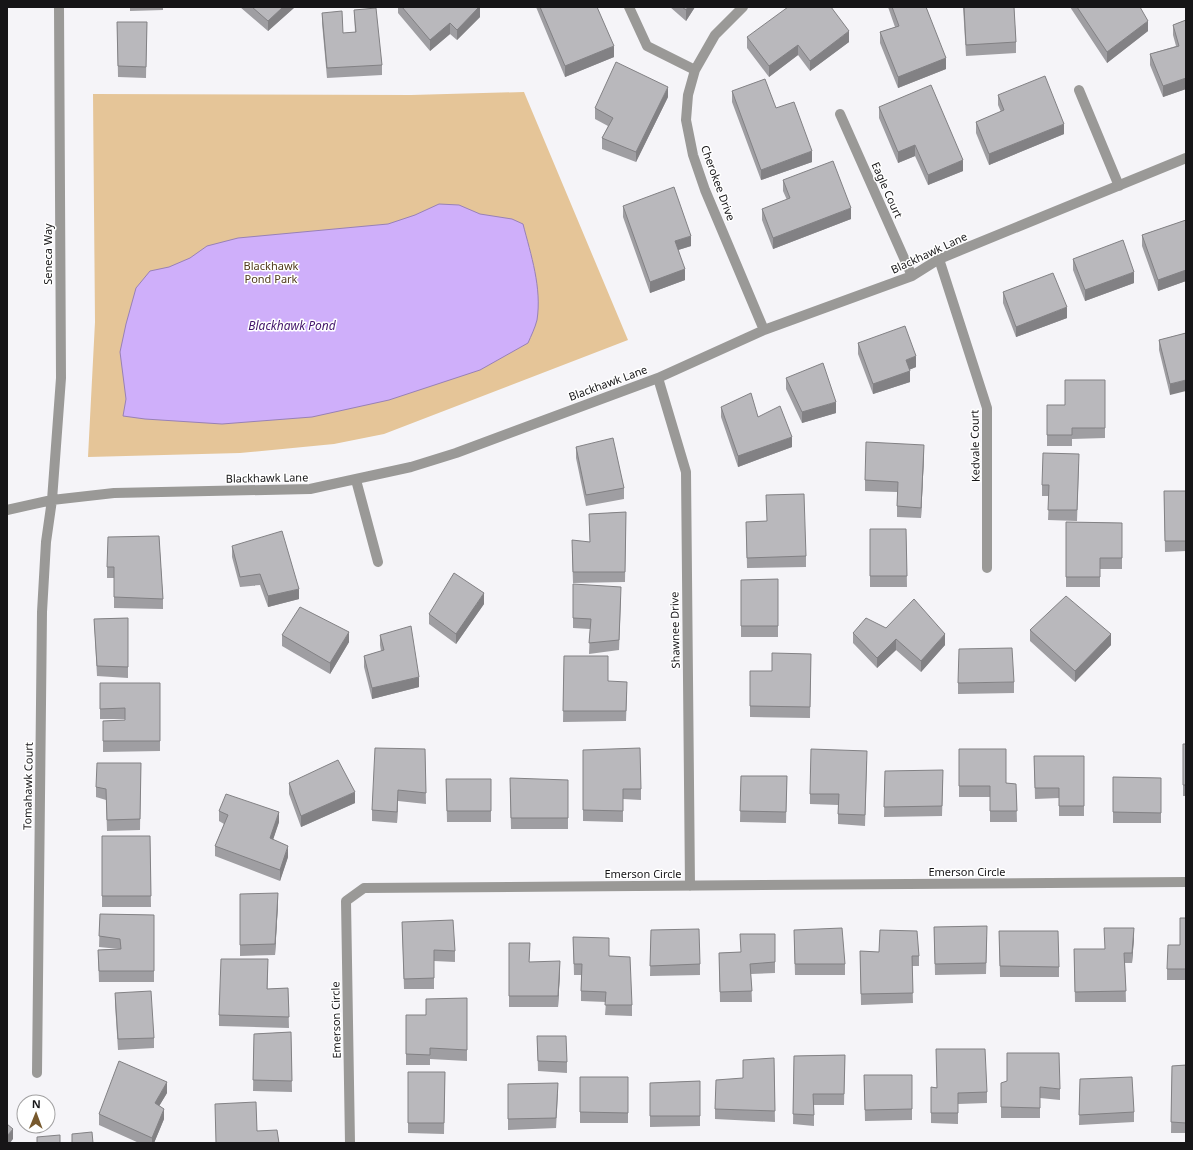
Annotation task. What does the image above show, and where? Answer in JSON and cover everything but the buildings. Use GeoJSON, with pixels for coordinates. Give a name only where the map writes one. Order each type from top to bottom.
{"type":"FeatureCollection","features":[{"type":"Feature","properties":{"kind":"street","name":"Seneca Way"},"geometry":{"type":"LineString","coordinates":[[52,500],[60,378],[59,7]]}},
{"type":"Feature","properties":{"kind":"street"},"geometry":{"type":"LineString","coordinates":[[628,7],[647,46],[695,70]]}},
{"type":"Feature","properties":{"kind":"street","name":"Cherokee Drive"},"geometry":{"type":"LineString","coordinates":[[743,7],[715,35],[695,70],[688,95],[686,120],[693,156],[705,190],[764,330]]}},
{"type":"Feature","properties":{"kind":"street"},"geometry":{"type":"LineString","coordinates":[[1079,90],[1119,186]]}},
{"type":"Feature","properties":{"kind":"street","name":"Eagle Court"},"geometry":{"type":"LineString","coordinates":[[840,114],[912,276]]}},
{"type":"Feature","properties":{"kind":"street","name":"Blackhawk Lane"},"geometry":{"type":"LineString","coordinates":[[7,510],[52,500],[114,493],[310,489],[411,467],[456,453],[658,378],[764,330],[912,276],[939,259],[1186,158]]}},
{"type":"Feature","properties":{"kind":"street","name":"Kedvale Court"},"geometry":{"type":"LineString","coordinates":[[939,259],[987,408],[987,568]]}},
{"type":"Feature","properties":{"kind":"street","name":"Shawnee Drive"},"geometry":{"type":"LineString","coordinates":[[658,378],[686,472],[690,886]]}},
{"type":"Feature","properties":{"kind":"street"},"geometry":{"type":"LineString","coordinates":[[356,480],[378,562]]}},
{"type":"Feature","properties":{"kind":"street","name":"Tomahawk Court"},"geometry":{"type":"LineString","coordinates":[[37,1073],[42,612],[46,542],[52,500]]}},
{"type":"Feature","properties":{"kind":"street","name":"Emerson Circle"},"geometry":{"type":"LineString","coordinates":[[350,1143],[346,901],[364,888],[1186,882]]}},
{"type":"Feature","properties":{"kind":"green space","name":"Blackhawk Pond Park"},"geometry":{"type":"Polygon","coordinates":[[[524,92],[628,340],[384,434],[334,444],[240,453],[88,457],[95,322],[93,94],[411,95],[524,92]]]}},
{"type":"Feature","properties":{"kind":"water","name":"Blackhawk Pond"},"geometry":{"type":"Polygon","coordinates":[[[439,204],[459,205],[480,214],[512,219],[523,224],[535,272],[538,296],[537,320],[528,343],[480,370],[389,400],[312,417],[222,424],[145,419],[123,416],[126,399],[120,352],[136,288],[150,271],[169,267],[190,258],[207,246],[238,238],[388,224],[415,215],[439,204]]]}}]}
